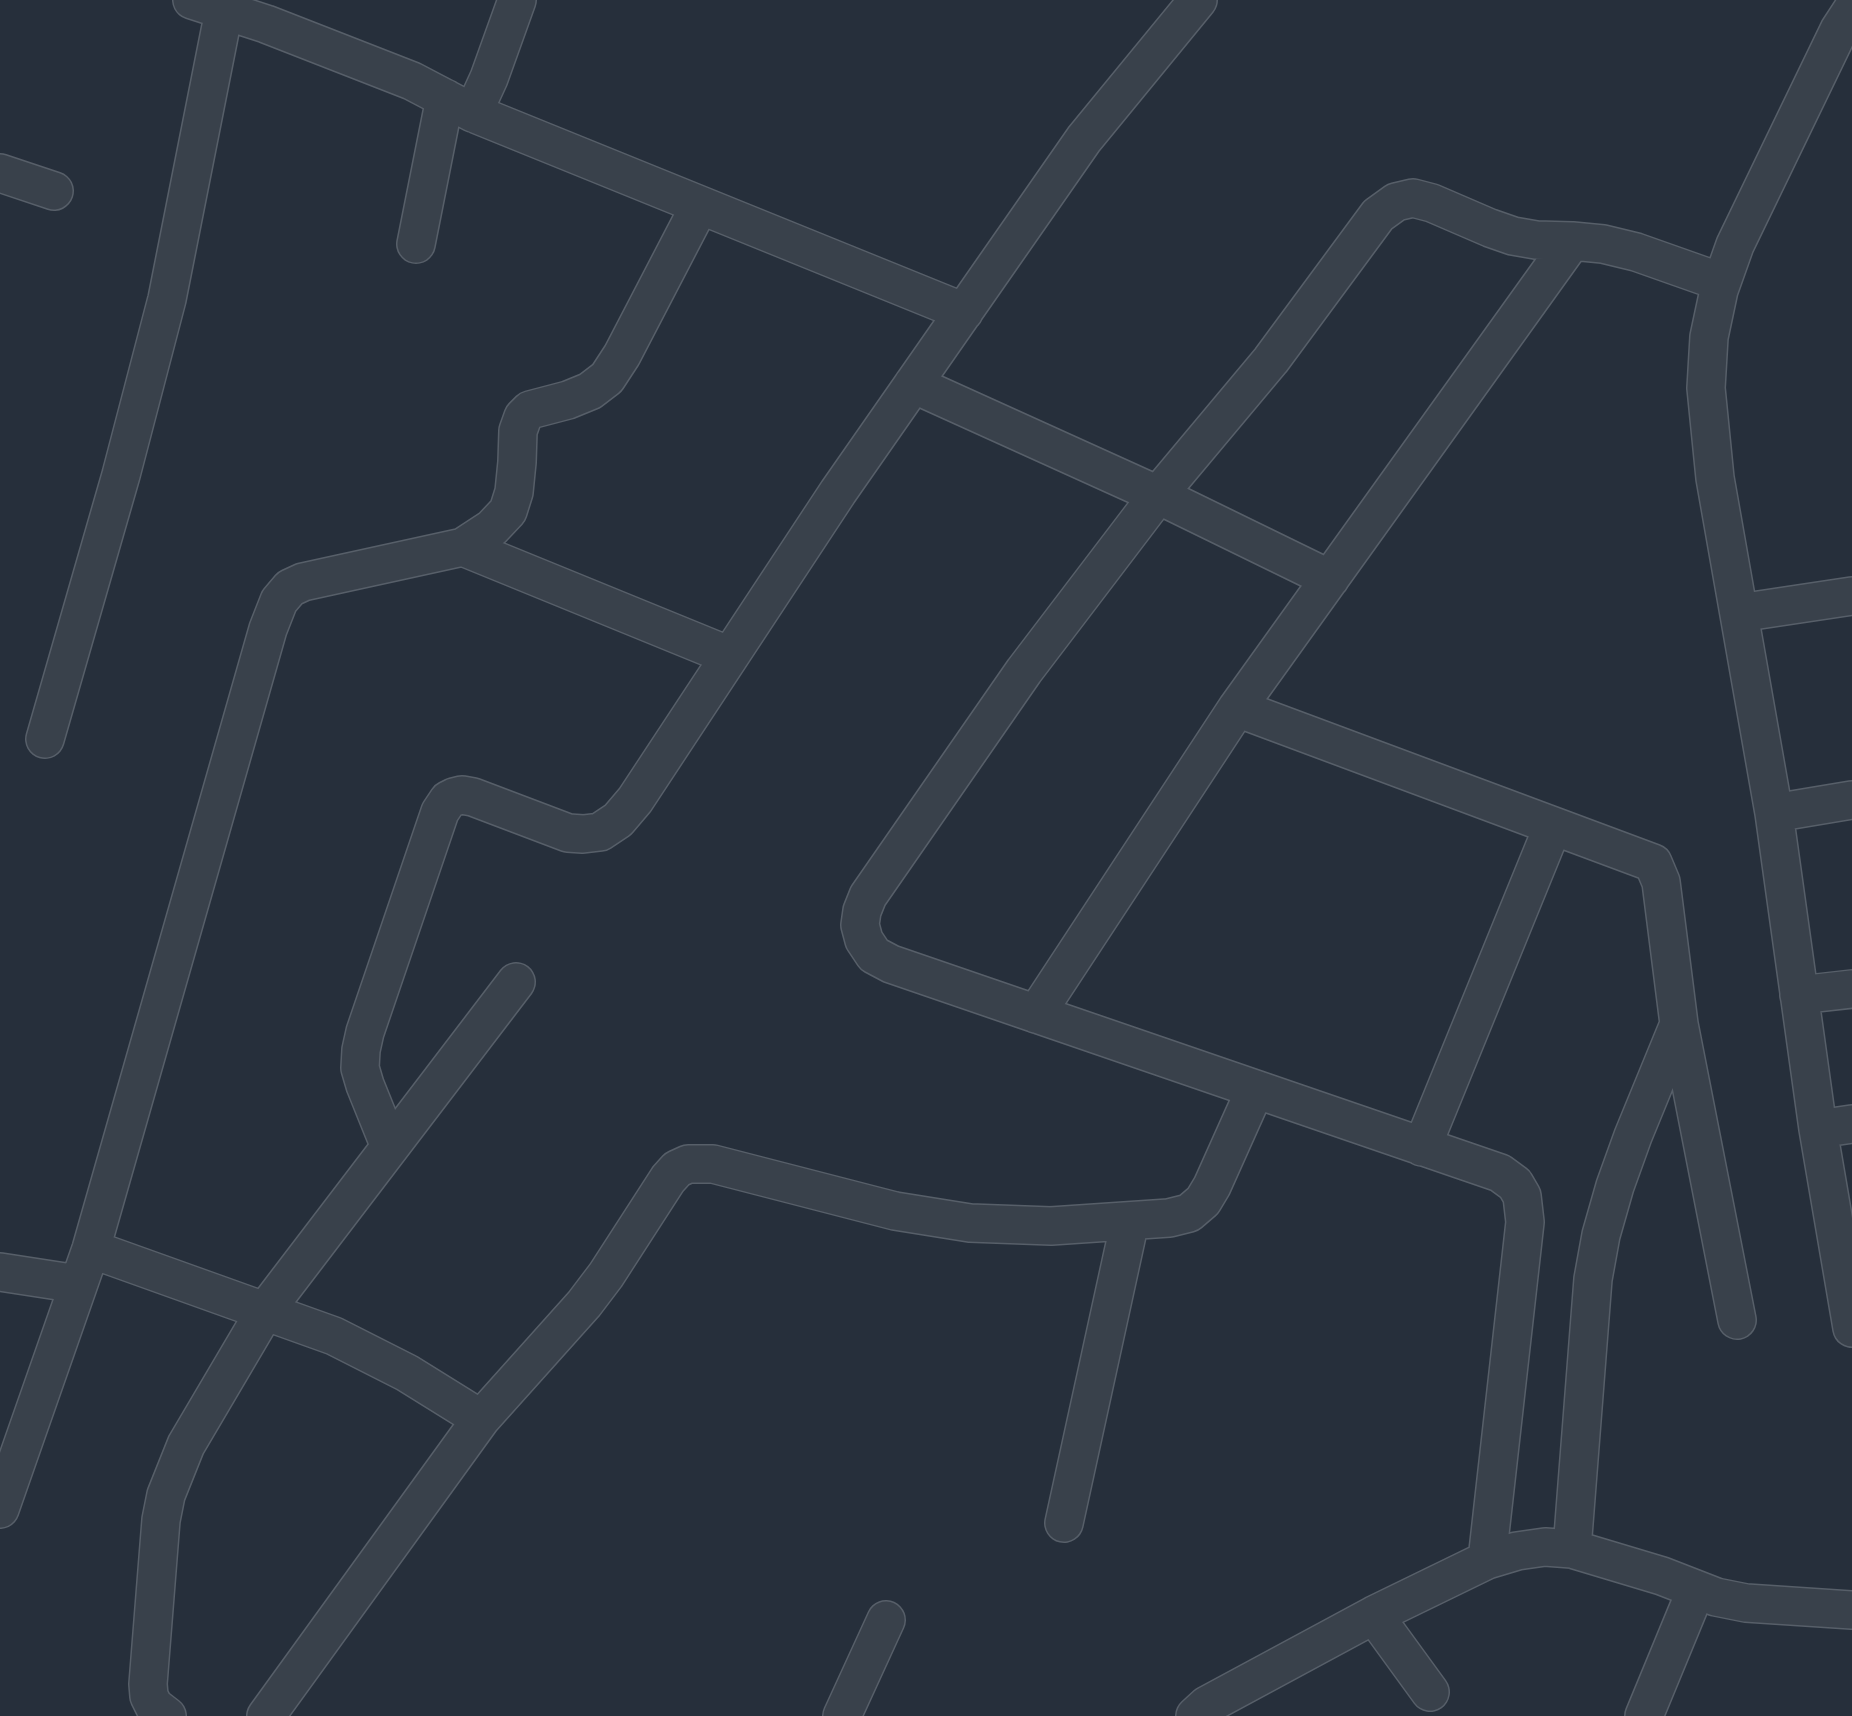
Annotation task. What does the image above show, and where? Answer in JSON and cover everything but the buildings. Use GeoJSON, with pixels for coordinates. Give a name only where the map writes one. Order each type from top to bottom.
{"type":"FeatureCollection","features":[{"type":"Feature","properties":{"kind":"street"},"geometry":{"type":"LineString","coordinates":[[416,244],[459,106],[489,78],[517,0]]}},
{"type":"Feature","properties":{"kind":"street"},"geometry":{"type":"LineString","coordinates":[[390,1147],[365,1086],[360,1068],[361,1050],[440,812],[448,800],[462,795],[473,797],[568,833],[600,832],[618,820],[635,800],[838,492],[1084,139],[1198,0]]}},
{"type":"Feature","properties":{"kind":"street"},"geometry":{"type":"LineString","coordinates":[[1834,0],[1852,8],[1735,245],[1721,282],[1709,337],[1706,388],[1715,478],[1774,813],[1799,995],[1835,1126],[1852,1328]]}},
{"type":"Feature","properties":{"kind":"street"},"geometry":{"type":"LineString","coordinates":[[45,739],[121,475],[167,299],[208,5],[266,24],[412,81],[459,106],[964,312]]}},
{"type":"Feature","properties":{"kind":"street"},"geometry":{"type":"LineString","coordinates":[[0,173],[54,191]]}},
{"type":"Feature","properties":{"kind":"street"},"geometry":{"type":"LineString","coordinates":[[1487,1560],[1524,1236],[1524,1207],[1522,1196],[1515,1184],[1500,1173],[891,964],[874,954],[864,940],[860,925],[862,911],[868,895],[1024,671],[1158,495],[1271,360],[1378,215],[1396,202],[1413,198],[1513,236],[1602,244],[1721,282]]}},
{"type":"Feature","properties":{"kind":"street"},"geometry":{"type":"LineString","coordinates":[[0,1509],[91,1249],[264,642],[279,601],[289,588],[303,582],[463,547],[492,528],[508,511],[514,492],[518,431],[523,417],[530,410],[590,391],[607,378],[622,355],[700,205]]}},
{"type":"Feature","properties":{"kind":"street"},"geometry":{"type":"LineString","coordinates":[[1036,1014],[1237,708],[1572,241]]}},
{"type":"Feature","properties":{"kind":"street"},"geometry":{"type":"LineString","coordinates":[[913,384],[1158,495],[1330,579]]}},
{"type":"Feature","properties":{"kind":"street"},"geometry":{"type":"LineString","coordinates":[[463,547],[730,656]]}},
{"type":"Feature","properties":{"kind":"street"},"geometry":{"type":"LineString","coordinates":[[1739,613],[1852,596]]}},
{"type":"Feature","properties":{"kind":"street"},"geometry":{"type":"LineString","coordinates":[[1237,708],[1653,863],[1661,882],[1679,1024],[1737,1320]]}},
{"type":"Feature","properties":{"kind":"street"},"geometry":{"type":"LineString","coordinates":[[1774,813],[1852,800]]}},
{"type":"Feature","properties":{"kind":"street"},"geometry":{"type":"LineString","coordinates":[[1422,1147],[1553,826]]}},
{"type":"Feature","properties":{"kind":"street"},"geometry":{"type":"LineString","coordinates":[[167,1716],[154,1706],[149,1696],[148,1684],[161,1520],[166,1495],[186,1445],[265,1311],[516,982]]}},
{"type":"Feature","properties":{"kind":"street"},"geometry":{"type":"LineString","coordinates":[[1799,995],[1852,989]]}},
{"type":"Feature","properties":{"kind":"street"},"geometry":{"type":"LineString","coordinates":[[1572,1549],[1593,1279],[1601,1234],[1633,1136],[1679,1024]]}},
{"type":"Feature","properties":{"kind":"street"},"geometry":{"type":"LineString","coordinates":[[267,1716],[481,1419],[584,1304],[606,1275],[677,1168],[688,1164],[713,1164],[895,1211],[970,1223],[1051,1226],[1169,1218],[1189,1213],[1203,1200],[1212,1186],[1255,1090]]}},
{"type":"Feature","properties":{"kind":"street"},"geometry":{"type":"LineString","coordinates":[[1064,1523],[1130,1221]]}},
{"type":"Feature","properties":{"kind":"street"},"geometry":{"type":"LineString","coordinates":[[91,1249],[334,1336],[395,1366],[481,1419]]}},
{"type":"Feature","properties":{"kind":"street"},"geometry":{"type":"LineString","coordinates":[[0,1272],[78,1284]]}},
{"type":"Feature","properties":{"kind":"street"},"geometry":{"type":"LineString","coordinates":[[1195,1716],[1207,1705],[1374,1615],[1487,1560],[1517,1551],[1572,1549],[1662,1576],[1716,1597],[1746,1603],[1852,1610]]}},
{"type":"Feature","properties":{"kind":"street"},"geometry":{"type":"LineString","coordinates":[[1644,1716],[1696,1590]]}},
{"type":"Feature","properties":{"kind":"street"},"geometry":{"type":"LineString","coordinates":[[1374,1615],[1430,1692]]}},
{"type":"Feature","properties":{"kind":"street"},"geometry":{"type":"LineString","coordinates":[[842,1716],[886,1620]]}}]}
